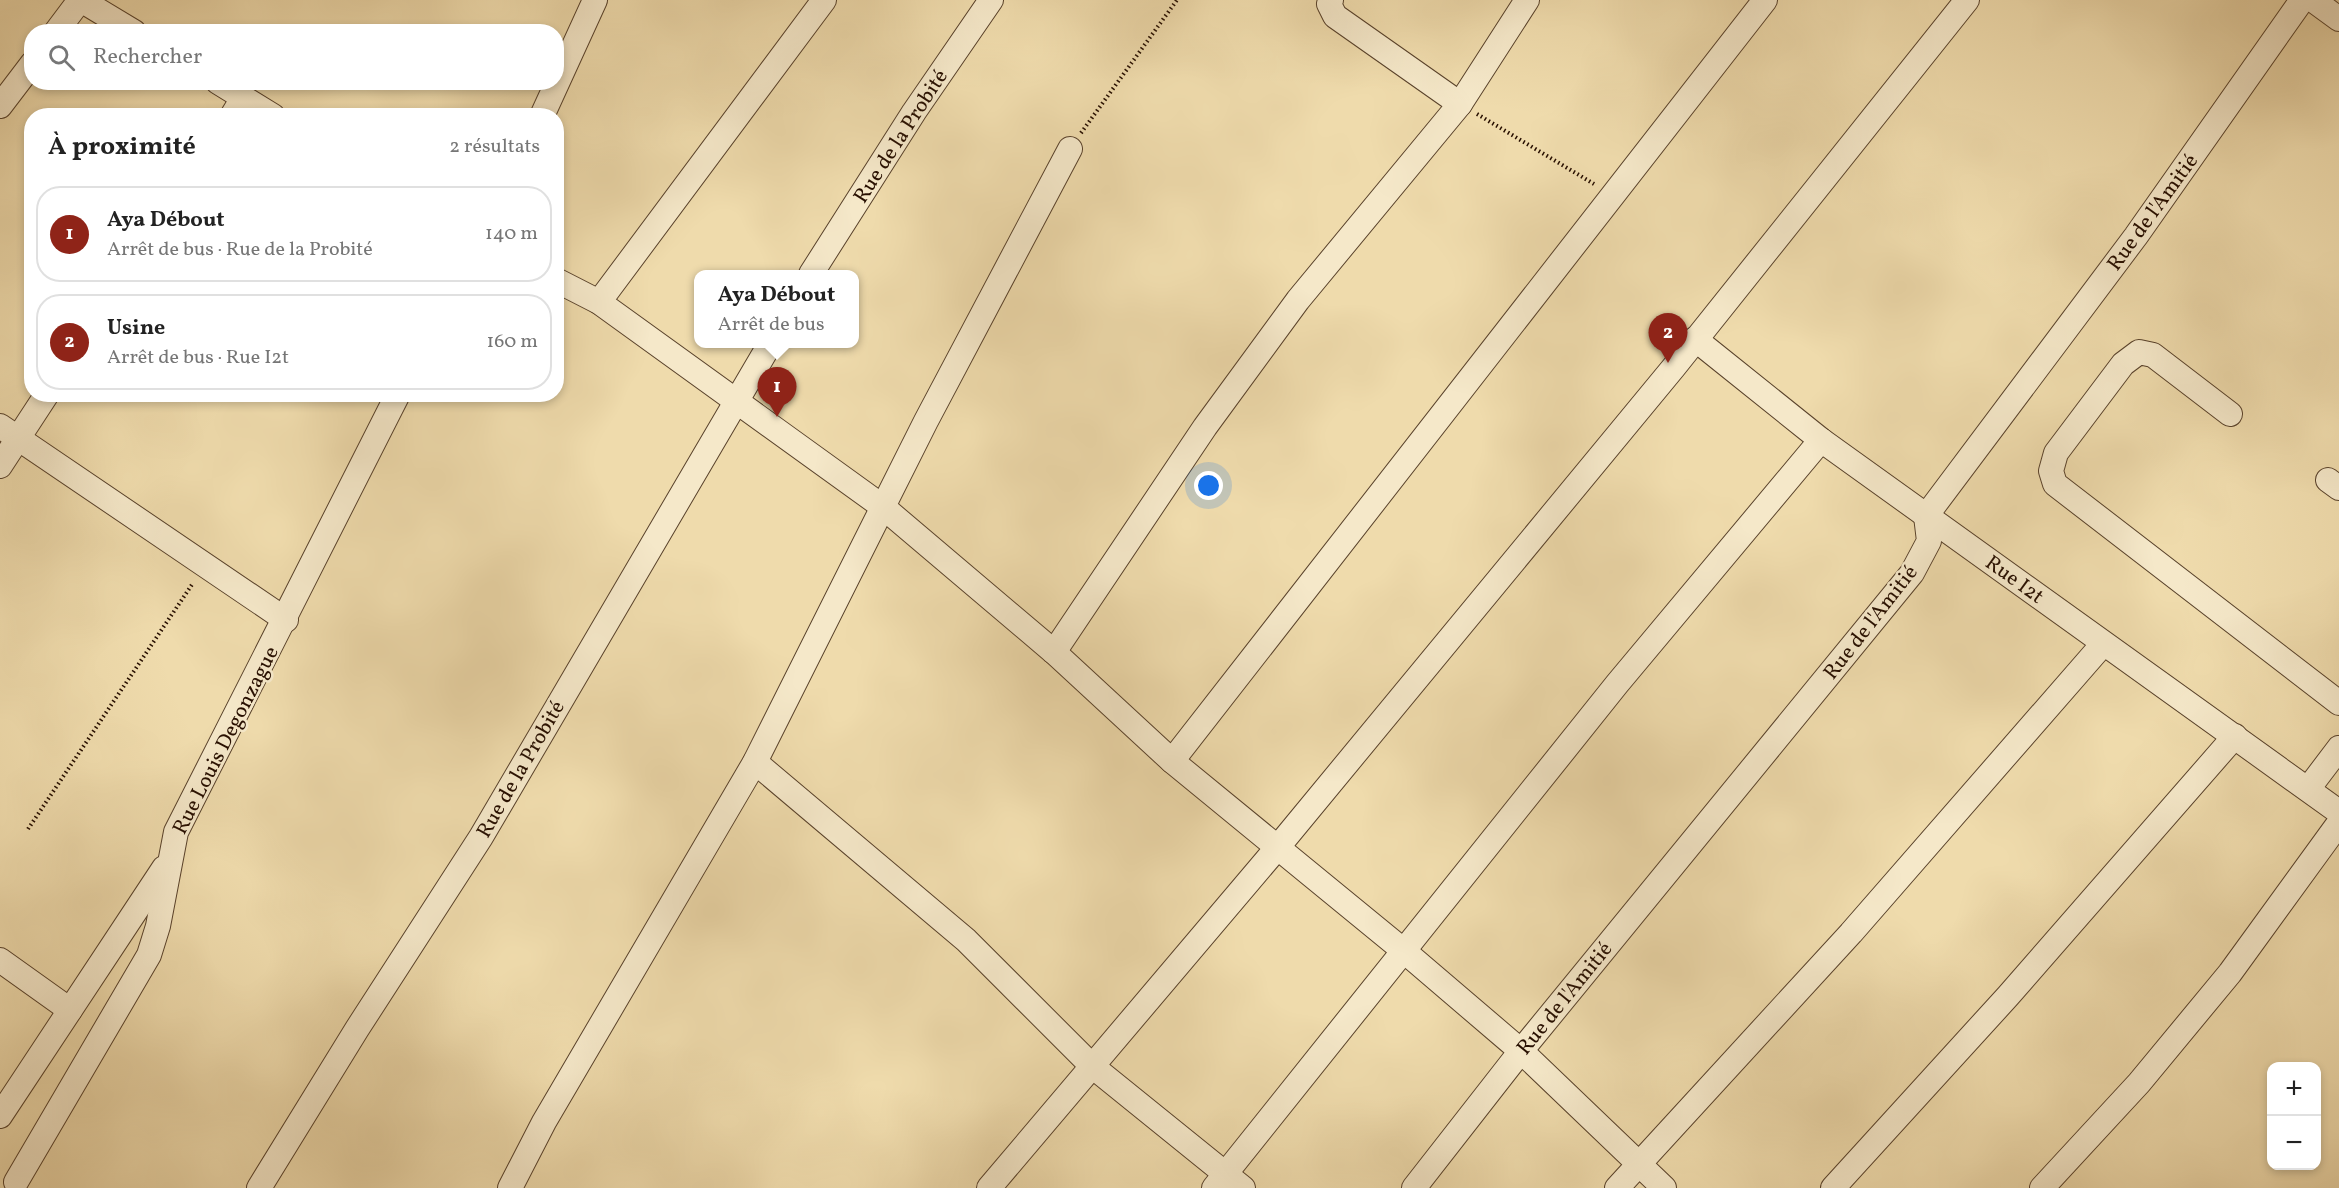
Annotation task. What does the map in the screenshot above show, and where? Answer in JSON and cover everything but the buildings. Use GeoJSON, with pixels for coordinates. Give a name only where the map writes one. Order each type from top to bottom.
{"type":"FeatureCollection","features":[{"type":"Feature","properties":{"kind":"street"},"geometry":{"type":"LineString","coordinates":[[62,24],[81,0],[121,24]]}},
{"type":"Feature","properties":{"kind":"street"},"geometry":{"type":"LineString","coordinates":[[564,68],[595,0]]}},
{"type":"Feature","properties":{"kind":"street"},"geometry":{"type":"LineString","coordinates":[[599,302],[824,0]]}},
{"type":"Feature","properties":{"kind":"street","name":"Rue de la Probité"},"geometry":{"type":"LineString","coordinates":[[814,270],[914,112],[991,0]]}},
{"type":"Feature","properties":{"kind":"street"},"geometry":{"type":"LineString","coordinates":[[1330,0],[1329,4],[1335,16],[1461,104]]}},
{"type":"Feature","properties":{"kind":"street"},"geometry":{"type":"LineString","coordinates":[[1054,652],[1205,427],[1298,300],[1461,104],[1527,0]]}},
{"type":"Feature","properties":{"kind":"street"},"geometry":{"type":"LineString","coordinates":[[1172,761],[1765,0]]}},
{"type":"Feature","properties":{"kind":"street"},"geometry":{"type":"LineString","coordinates":[[989,1188],[1277,848],[1695,339],[1967,0]]}},
{"type":"Feature","properties":{"kind":"street","name":"Rue de l'Amitié"},"geometry":{"type":"LineString","coordinates":[[1414,1188],[1521,1051],[1912,573],[1929,541],[1926,516],[2136,236],[2302,0]]}},
{"type":"Feature","properties":{"kind":"street"},"geometry":{"type":"LineString","coordinates":[[2313,0],[2339,19]]}},
{"type":"Feature","properties":{"kind":"street"},"geometry":{"type":"LineString","coordinates":[[0,106],[24,74]]}},
{"type":"Feature","properties":{"kind":"street"},"geometry":{"type":"LineString","coordinates":[[224,90],[238,107]]}},
{"type":"Feature","properties":{"kind":"street"},"geometry":{"type":"LineString","coordinates":[[546,108],[554,90]]}},
{"type":"Feature","properties":{"kind":"street"},"geometry":{"type":"LineString","coordinates":[[510,1188],[544,1122],[755,762],[883,507],[1070,149]]}},
{"type":"Feature","properties":{"kind":"street"},"geometry":{"type":"LineString","coordinates":[[564,284],[599,302],[883,507],[1054,652],[1172,761],[1404,951],[1521,1051],[1664,1188]]}},
{"type":"Feature","properties":{"kind":"street","name":"Rue I2t"},"geometry":{"type":"LineString","coordinates":[[1695,339],[1821,440],[2339,812]]}},
{"type":"Feature","properties":{"kind":"street","name":"Rue de la Probité"},"geometry":{"type":"LineString","coordinates":[[259,1188],[357,1029],[481,837],[768,348]]}},
{"type":"Feature","properties":{"kind":"street"},"geometry":{"type":"LineString","coordinates":[[2230,414],[2153,355],[2139,352],[2123,363],[2056,453],[2051,471],[2055,484],[2339,703]]}},
{"type":"Feature","properties":{"kind":"street"},"geometry":{"type":"LineString","coordinates":[[0,466],[9,432],[39,402]]}},
{"type":"Feature","properties":{"kind":"street","name":"Rue Louis Degonzague"},"geometry":{"type":"LineString","coordinates":[[13,1181],[149,955],[158,926],[176,832],[286,620],[394,402]]}},
{"type":"Feature","properties":{"kind":"street"},"geometry":{"type":"LineString","coordinates":[[9,432],[286,620]]}},
{"type":"Feature","properties":{"kind":"street"},"geometry":{"type":"LineString","coordinates":[[755,762],[966,940],[1092,1066],[1228,1183],[1404,951],[1617,684],[1821,440]]}},
{"type":"Feature","properties":{"kind":"street"},"geometry":{"type":"LineString","coordinates":[[1617,1188],[1851,933],[2103,644]]}},
{"type":"Feature","properties":{"kind":"street"},"geometry":{"type":"LineString","coordinates":[[1833,1188],[2008,996],[2235,736]]}},
{"type":"Feature","properties":{"kind":"street"},"geometry":{"type":"LineString","coordinates":[[2308,789],[2339,748]]}},
{"type":"Feature","properties":{"kind":"street"},"geometry":{"type":"LineString","coordinates":[[2042,1188],[2139,1083],[2230,973],[2339,823]]}},
{"type":"Feature","properties":{"kind":"street"},"geometry":{"type":"LineString","coordinates":[[0,1116],[169,861]]}},
{"type":"Feature","properties":{"kind":"street"},"geometry":{"type":"LineString","coordinates":[[0,960],[70,1010]]}},
{"type":"Feature","properties":{"kind":"path"},"geometry":{"type":"LineString","coordinates":[[1070,149],[1177,0]]}},
{"type":"Feature","properties":{"kind":"path"},"geometry":{"type":"LineString","coordinates":[[1461,104],[1612,195]]}},
{"type":"Feature","properties":{"kind":"path"},"geometry":{"type":"LineString","coordinates":[[28,829],[205,565]]}},
{"type":"Feature","properties":{"kind":"place","name":"Usine"},"geometry":{"type":"Point","coordinates":[1668,363]}},
{"type":"Feature","properties":{"kind":"place","name":"Aya Débout"},"geometry":{"type":"Point","coordinates":[777,417]}}]}
